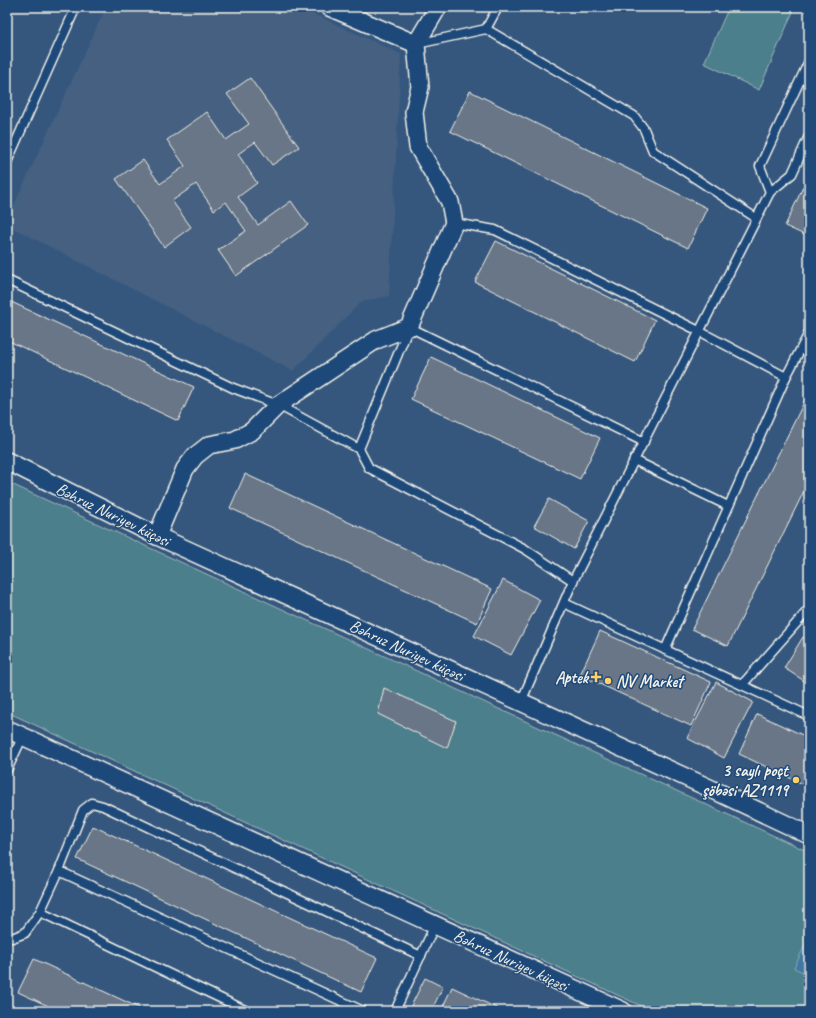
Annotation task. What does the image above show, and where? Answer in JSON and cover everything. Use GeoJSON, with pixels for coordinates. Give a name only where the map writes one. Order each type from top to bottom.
{"type":"FeatureCollection","features":[{"type":"Feature","properties":{"kind":"street"},"geometry":{"type":"LineString","coordinates":[[329,7],[416,44]]}},
{"type":"Feature","properties":{"kind":"street"},"geometry":{"type":"LineString","coordinates":[[157,536],[185,469],[195,456],[209,445],[235,440],[252,431],[278,404],[376,340],[409,327],[454,223],[450,202],[418,147],[414,112],[420,87],[416,44],[438,7]]}},
{"type":"Feature","properties":{"kind":"street","name":"Bəhruz Nuriyev küçəsi"},"geometry":{"type":"LineString","coordinates":[[7,461],[157,536],[809,835]]}},
{"type":"Feature","properties":{"kind":"street","name":"Bəhruz Nuriyev küçəsi"},"geometry":{"type":"LineString","coordinates":[[7,729],[623,1011]]}},
{"type":"Feature","properties":{"kind":"lane"},"geometry":{"type":"LineString","coordinates":[[8,157],[76,7]]}},
{"type":"Feature","properties":{"kind":"lane"},"geometry":{"type":"LineString","coordinates":[[486,28],[498,7]]}},
{"type":"Feature","properties":{"kind":"lane"},"geometry":{"type":"LineString","coordinates":[[416,44],[486,28],[634,116],[644,129],[653,151],[756,218]]}},
{"type":"Feature","properties":{"kind":"lane"},"geometry":{"type":"LineString","coordinates":[[770,192],[760,166],[809,61]]}},
{"type":"Feature","properties":{"kind":"lane"},"geometry":{"type":"LineString","coordinates":[[521,702],[573,581],[756,218],[770,192],[792,174],[809,136]]}},
{"type":"Feature","properties":{"kind":"lane"},"geometry":{"type":"LineString","coordinates":[[454,223],[494,230],[699,331],[786,377]]}},
{"type":"Feature","properties":{"kind":"lane"},"geometry":{"type":"LineString","coordinates":[[7,280],[233,388],[278,404],[359,449],[369,468],[525,549],[573,581]]}},
{"type":"Feature","properties":{"kind":"lane"},"geometry":{"type":"LineString","coordinates":[[359,449],[409,327],[644,442]]}},
{"type":"Feature","properties":{"kind":"lane"},"geometry":{"type":"LineString","coordinates":[[665,650],[786,377],[809,332]]}},
{"type":"Feature","properties":{"kind":"lane"},"geometry":{"type":"LineString","coordinates":[[634,460],[728,506]]}},
{"type":"Feature","properties":{"kind":"lane"},"geometry":{"type":"LineString","coordinates":[[564,603],[809,716]]}},
{"type":"Feature","properties":{"kind":"lane"},"geometry":{"type":"LineString","coordinates":[[742,685],[809,609]]}},
{"type":"Feature","properties":{"kind":"lane"},"geometry":{"type":"LineString","coordinates":[[7,770],[23,736]]}},
{"type":"Feature","properties":{"kind":"lane"},"geometry":{"type":"LineString","coordinates":[[7,936],[12,938],[25,932],[40,912],[83,810],[92,804],[103,806],[421,956]]}},
{"type":"Feature","properties":{"kind":"lane"},"geometry":{"type":"LineString","coordinates":[[59,870],[364,1011]]}},
{"type":"Feature","properties":{"kind":"lane"},"geometry":{"type":"LineString","coordinates":[[40,912],[247,1011]]}},
{"type":"Feature","properties":{"kind":"lane"},"geometry":{"type":"LineString","coordinates":[[395,1011],[435,925]]}},
{"type":"Feature","properties":{"kind":"shaded area"},"geometry":{"type":"Polygon","coordinates":[[[106,7],[298,7],[401,54],[389,296],[361,302],[293,371],[7,225],[7,220],[106,7]]]}},
{"type":"Feature","properties":{"kind":"shaded area"},"geometry":{"type":"Polygon","coordinates":[[[807,941],[809,942],[809,975],[794,968],[807,941]]]}},
{"type":"Feature","properties":{"kind":"green space"},"geometry":{"type":"Polygon","coordinates":[[[729,7],[795,7],[759,90],[704,63],[729,7]]]}},
{"type":"Feature","properties":{"kind":"green space"},"geometry":{"type":"Polygon","coordinates":[[[7,482],[809,852],[809,1011],[652,1011],[7,712],[7,482]]]}},
{"type":"Feature","properties":{"kind":"building"},"geometry":{"type":"Polygon","coordinates":[[[250,78],[299,147],[272,165],[255,142],[238,154],[257,183],[238,197],[258,225],[291,201],[308,225],[236,276],[218,250],[246,231],[226,202],[214,210],[196,184],[172,201],[191,227],[164,247],[116,179],[143,160],[160,184],[185,166],[167,140],[207,112],[226,140],[249,124],[227,94],[250,78]]]}},
{"type":"Feature","properties":{"kind":"building"},"geometry":{"type":"Polygon","coordinates":[[[470,91],[707,208],[688,248],[450,131],[470,91]]]}},
{"type":"Feature","properties":{"kind":"building"},"geometry":{"type":"Polygon","coordinates":[[[809,174],[809,237],[785,226],[809,174]]]}},
{"type":"Feature","properties":{"kind":"building"},"geometry":{"type":"Polygon","coordinates":[[[496,241],[655,320],[635,362],[475,282],[496,241]]]}},
{"type":"Feature","properties":{"kind":"building"},"geometry":{"type":"Polygon","coordinates":[[[7,300],[194,387],[178,421],[7,340],[7,300]]]}},
{"type":"Feature","properties":{"kind":"building"},"geometry":{"type":"Polygon","coordinates":[[[431,357],[600,438],[580,479],[411,399],[431,357]]]}},
{"type":"Feature","properties":{"kind":"building"},"geometry":{"type":"Polygon","coordinates":[[[809,392],[809,481],[728,646],[692,629],[809,392]]]}},
{"type":"Feature","properties":{"kind":"building"},"geometry":{"type":"Polygon","coordinates":[[[245,474],[492,589],[477,623],[230,508],[245,474]]]}},
{"type":"Feature","properties":{"kind":"building"},"geometry":{"type":"Polygon","coordinates":[[[549,499],[589,521],[574,549],[534,526],[549,499]]]}},
{"type":"Feature","properties":{"kind":"building"},"geometry":{"type":"Polygon","coordinates":[[[503,580],[540,600],[511,655],[474,636],[503,580]]]}},
{"type":"Feature","properties":{"kind":"building"},"geometry":{"type":"Polygon","coordinates":[[[600,631],[711,682],[691,726],[580,675],[600,631]]]}},
{"type":"Feature","properties":{"kind":"building"},"geometry":{"type":"Polygon","coordinates":[[[803,637],[809,641],[809,684],[784,668],[803,637]]]}},
{"type":"Feature","properties":{"kind":"building"},"geometry":{"type":"Polygon","coordinates":[[[716,682],[753,702],[724,758],[687,738],[716,682]]]}},
{"type":"Feature","properties":{"kind":"building"},"geometry":{"type":"Polygon","coordinates":[[[384,688],[456,721],[447,748],[378,714],[384,688]]]}},
{"type":"Feature","properties":{"kind":"building"},"geometry":{"type":"Polygon","coordinates":[[[757,714],[809,738],[809,787],[739,754],[757,714]]]}},
{"type":"Feature","properties":{"kind":"building"},"geometry":{"type":"Polygon","coordinates":[[[93,826],[377,958],[361,992],[77,859],[93,826]]]}},
{"type":"Feature","properties":{"kind":"building"},"geometry":{"type":"Polygon","coordinates":[[[34,959],[146,1011],[59,1011],[18,992],[34,959]]]}},
{"type":"Feature","properties":{"kind":"building"},"geometry":{"type":"Polygon","coordinates":[[[425,978],[443,987],[431,1011],[411,1011],[409,1010],[425,978]]]}},
{"type":"Feature","properties":{"kind":"building"},"geometry":{"type":"Polygon","coordinates":[[[452,987],[503,1011],[441,1011],[452,987]]]}},
{"type":"Feature","properties":{"kind":"place","name":"Aptek"},"geometry":{"type":"Point","coordinates":[596,677]}},
{"type":"Feature","properties":{"kind":"place","name":"NV Market"},"geometry":{"type":"Point","coordinates":[608,681]}},
{"type":"Feature","properties":{"kind":"place","name":"3 saylı poçt şöbəsi AZ1119"},"geometry":{"type":"Point","coordinates":[796,780]}}]}
